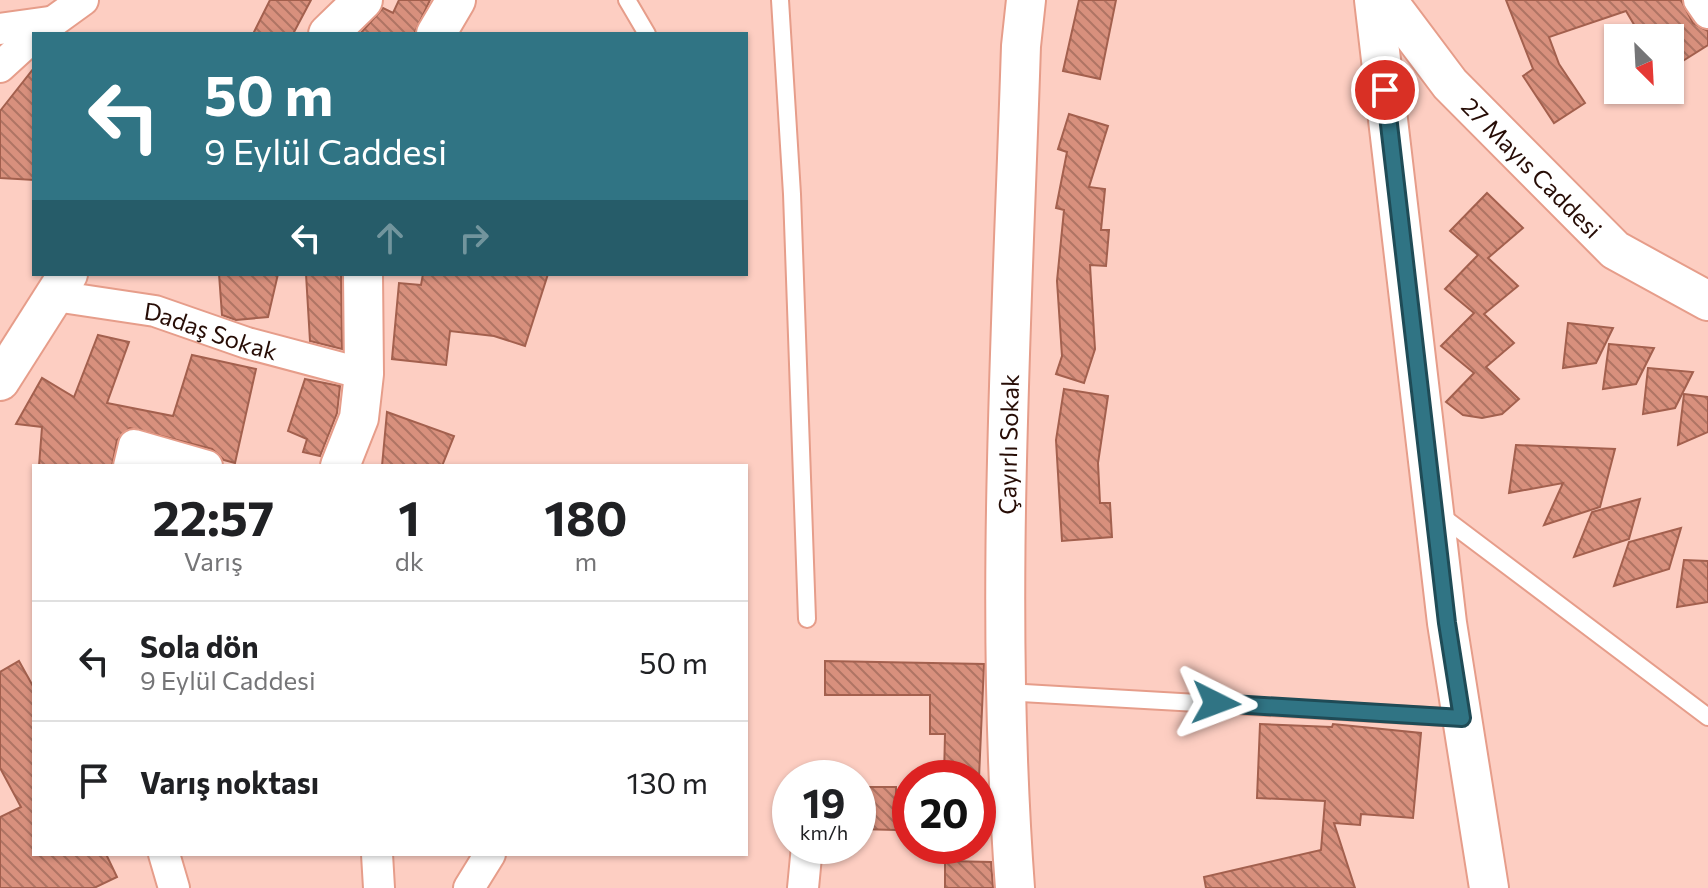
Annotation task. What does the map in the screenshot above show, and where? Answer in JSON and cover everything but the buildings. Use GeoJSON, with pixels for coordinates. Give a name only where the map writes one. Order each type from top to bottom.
{"type":"FeatureCollection","features":[{"type":"Feature","properties":{"kind":"street"},"geometry":{"type":"LineString","coordinates":[[0,29],[40,30],[83,0]]}},
{"type":"Feature","properties":{"kind":"street"},"geometry":{"type":"LineString","coordinates":[[330,32],[363,0]]}},
{"type":"Feature","properties":{"kind":"street"},"geometry":{"type":"LineString","coordinates":[[437,32],[456,0]]}},
{"type":"Feature","properties":{"kind":"street","name":"Çayırlı Sokak"},"geometry":{"type":"LineString","coordinates":[[1015,888],[1005,755],[1005,692],[1011,344],[1021,46],[1026,0]]}},
{"type":"Feature","properties":{"kind":"street"},"geometry":{"type":"LineString","coordinates":[[1374,0],[1462,718],[1489,888]]}},
{"type":"Feature","properties":{"kind":"street","name":"27 Mayıs Caddesi"},"geometry":{"type":"LineString","coordinates":[[1387,0],[1450,84],[1615,250],[1708,301]]}},
{"type":"Feature","properties":{"kind":"street"},"geometry":{"type":"LineString","coordinates":[[1699,0],[1708,13]]}},
{"type":"Feature","properties":{"kind":"street"},"geometry":{"type":"LineString","coordinates":[[0,67],[32,37]]}},
{"type":"Feature","properties":{"kind":"street"},"geometry":{"type":"LineString","coordinates":[[341,464],[359,418],[364,374],[363,276]]}},
{"type":"Feature","properties":{"kind":"street"},"geometry":{"type":"LineString","coordinates":[[0,381],[62,285]]}},
{"type":"Feature","properties":{"kind":"street","name":"Dadaş Sokak"},"geometry":{"type":"LineString","coordinates":[[62,285],[155,311],[247,343],[364,374]]}},
{"type":"Feature","properties":{"kind":"street"},"geometry":{"type":"LineString","coordinates":[[129,464],[134,445],[200,464]]}},
{"type":"Feature","properties":{"kind":"street"},"geometry":{"type":"LineString","coordinates":[[165,856],[174,888]]}},
{"type":"Feature","properties":{"kind":"street"},"geometry":{"type":"LineString","coordinates":[[377,856],[379,888]]}},
{"type":"Feature","properties":{"kind":"street"},"geometry":{"type":"LineString","coordinates":[[469,888],[489,856]]}},
{"type":"Feature","properties":{"kind":"street"},"geometry":{"type":"LineString","coordinates":[[803,888],[805,864]]}},
{"type":"Feature","properties":{"kind":"lane"},"geometry":{"type":"LineString","coordinates":[[627,0],[646,32]]}},
{"type":"Feature","properties":{"kind":"lane"},"geometry":{"type":"LineString","coordinates":[[780,0],[792,194],[807,619]]}},
{"type":"Feature","properties":{"kind":"lane"},"geometry":{"type":"LineString","coordinates":[[1436,511],[1708,717]]}},
{"type":"Feature","properties":{"kind":"lane"},"geometry":{"type":"LineString","coordinates":[[1005,692],[1462,718]]}},
{"type":"Feature","properties":{"kind":"route"},"geometry":{"type":"LineString","coordinates":[[1216,703],[1462,718],[1447,623],[1385,90]]}}]}
